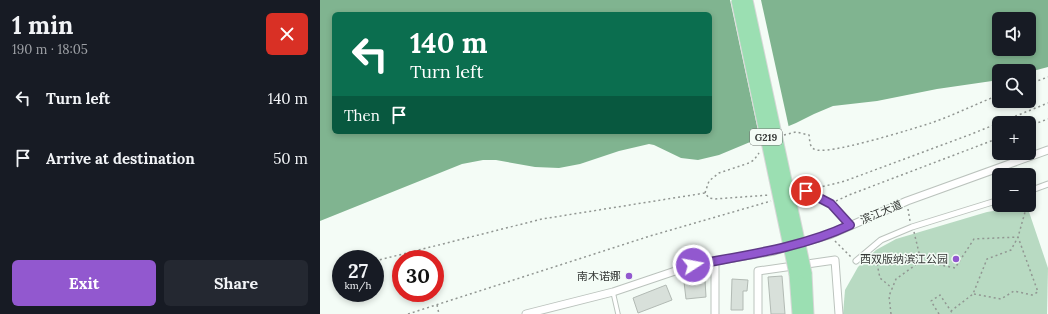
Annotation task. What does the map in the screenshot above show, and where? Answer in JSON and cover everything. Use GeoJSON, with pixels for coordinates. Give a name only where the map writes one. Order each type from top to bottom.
{"type":"FeatureCollection","features":[{"type":"Feature","properties":{"kind":"highway","name":"G219"},"geometry":{"type":"LineString","coordinates":[[737,0],[800,274],[798,314]]}},
{"type":"Feature","properties":{"kind":"highway","name":"G219"},"geometry":{"type":"LineString","coordinates":[[748,0],[808,314]]}},
{"type":"Feature","properties":{"kind":"street","name":"滨江大道"},"geometry":{"type":"LineString","coordinates":[[526,314],[556,310],[693,265],[774,251],[829,235],[907,201],[1048,150]]}},
{"type":"Feature","properties":{"kind":"street"},"geometry":{"type":"LineString","coordinates":[[1036,188],[1048,184]]}},
{"type":"Feature","properties":{"kind":"street"},"geometry":{"type":"LineString","coordinates":[[856,261],[881,240],[912,227],[992,202]]}},
{"type":"Feature","properties":{"kind":"street"},"geometry":{"type":"LineString","coordinates":[[758,314],[758,271],[835,260],[839,314]]}},
{"type":"Feature","properties":{"kind":"street"},"geometry":{"type":"LineString","coordinates":[[715,261],[715,314]]}},
{"type":"Feature","properties":{"kind":"lane"},"geometry":{"type":"LineString","coordinates":[[806,191],[831,204],[850,225]]}},
{"type":"Feature","properties":{"kind":"lane"},"geometry":{"type":"LineString","coordinates":[[613,292],[618,314]]}},
{"type":"Feature","properties":{"kind":"path"},"geometry":{"type":"LineString","coordinates":[[1036,81],[1048,76]]}},
{"type":"Feature","properties":{"kind":"path"},"geometry":{"type":"LineString","coordinates":[[783,135],[796,132],[809,135],[810,144],[814,150],[822,151],[853,145],[932,122],[992,98]]}},
{"type":"Feature","properties":{"kind":"path"},"geometry":{"type":"LineString","coordinates":[[806,191],[845,181],[969,135],[1048,103]]}},
{"type":"Feature","properties":{"kind":"path"},"geometry":{"type":"LineString","coordinates":[[1036,123],[1048,119]]}},
{"type":"Feature","properties":{"kind":"path"},"geometry":{"type":"LineString","coordinates":[[831,204],[857,192],[992,141]]}},
{"type":"Feature","properties":{"kind":"path"},"geometry":{"type":"LineString","coordinates":[[705,193],[709,181],[719,173],[749,163],[754,160],[762,149]]}},
{"type":"Feature","properties":{"kind":"path"},"geometry":{"type":"LineString","coordinates":[[705,193],[709,198],[715,199],[776,194]]}},
{"type":"Feature","properties":{"kind":"path"},"geometry":{"type":"LineString","coordinates":[[384,259],[542,218],[705,193]]}},
{"type":"Feature","properties":{"kind":"path"},"geometry":{"type":"LineString","coordinates":[[408,314],[650,236],[777,199]]}},
{"type":"Feature","properties":{"kind":"path"},"geometry":{"type":"LineString","coordinates":[[907,201],[921,261]]}},
{"type":"Feature","properties":{"kind":"path"},"geometry":{"type":"LineString","coordinates":[[951,311],[974,294],[987,259],[1010,250],[1018,237],[1025,212]]}},
{"type":"Feature","properties":{"kind":"path"},"geometry":{"type":"LineString","coordinates":[[829,235],[856,261]]}},
{"type":"Feature","properties":{"kind":"path"},"geometry":{"type":"LineString","coordinates":[[891,314],[889,296],[896,279],[921,261],[955,268],[974,239],[1018,237]]}},
{"type":"Feature","properties":{"kind":"path"},"geometry":{"type":"LineString","coordinates":[[974,294],[1001,299],[1014,291],[1032,295],[1038,292],[1018,237]]}},
{"type":"Feature","properties":{"kind":"path"},"geometry":{"type":"LineString","coordinates":[[873,246],[880,278],[892,288]]}},
{"type":"Feature","properties":{"kind":"path"},"geometry":{"type":"LineString","coordinates":[[939,314],[931,301],[940,295],[953,314]]}},
{"type":"Feature","properties":{"kind":"path"},"geometry":{"type":"LineString","coordinates":[[437,305],[439,314]]}},
{"type":"Feature","properties":{"kind":"shaded area"},"geometry":{"type":"Polygon","coordinates":[[[320,0],[1048,0],[1048,67],[1036,70],[1036,64],[992,64],[992,81],[937,89],[877,101],[833,106],[719,155],[698,160],[681,158],[649,144],[619,151],[580,164],[559,168],[535,167],[496,160],[483,160],[462,164],[320,221],[320,0]]]}},
{"type":"Feature","properties":{"kind":"shaded area","name":"西双版纳滨江公园"},"geometry":{"type":"Polygon","coordinates":[[[987,212],[1029,212],[1048,268],[1047,314],[843,314],[845,290],[858,267],[876,250],[896,239],[987,212]]]}},
{"type":"Feature","properties":{"kind":"pier"},"geometry":{"type":"Polygon","coordinates":[[[730,0],[761,0],[789,128],[760,140],[730,0]]]}},
{"type":"Feature","properties":{"kind":"building"},"geometry":{"type":"Polygon","coordinates":[[[782,276],[785,314],[771,314],[768,277],[782,276]]]}},
{"type":"Feature","properties":{"kind":"building"},"geometry":{"type":"Polygon","coordinates":[[[732,279],[748,280],[747,291],[743,291],[743,310],[731,310],[732,279]]]}},
{"type":"Feature","properties":{"kind":"building"},"geometry":{"type":"Polygon","coordinates":[[[705,280],[706,297],[686,299],[684,282],[705,280]]]}},
{"type":"Feature","properties":{"kind":"building"},"geometry":{"type":"Polygon","coordinates":[[[666,285],[672,300],[638,313],[633,298],[666,285]]]}},
{"type":"Feature","properties":{"kind":"place","name":"西双版纳滨江公园"},"geometry":{"type":"Point","coordinates":[956,259]}},
{"type":"Feature","properties":{"kind":"place","name":"南木诺娜"},"geometry":{"type":"Point","coordinates":[629,276]}},
{"type":"Feature","properties":{"kind":"route"},"geometry":{"type":"LineString","coordinates":[[693,265],[774,251],[829,235],[850,225],[831,204],[806,191]]}}]}
